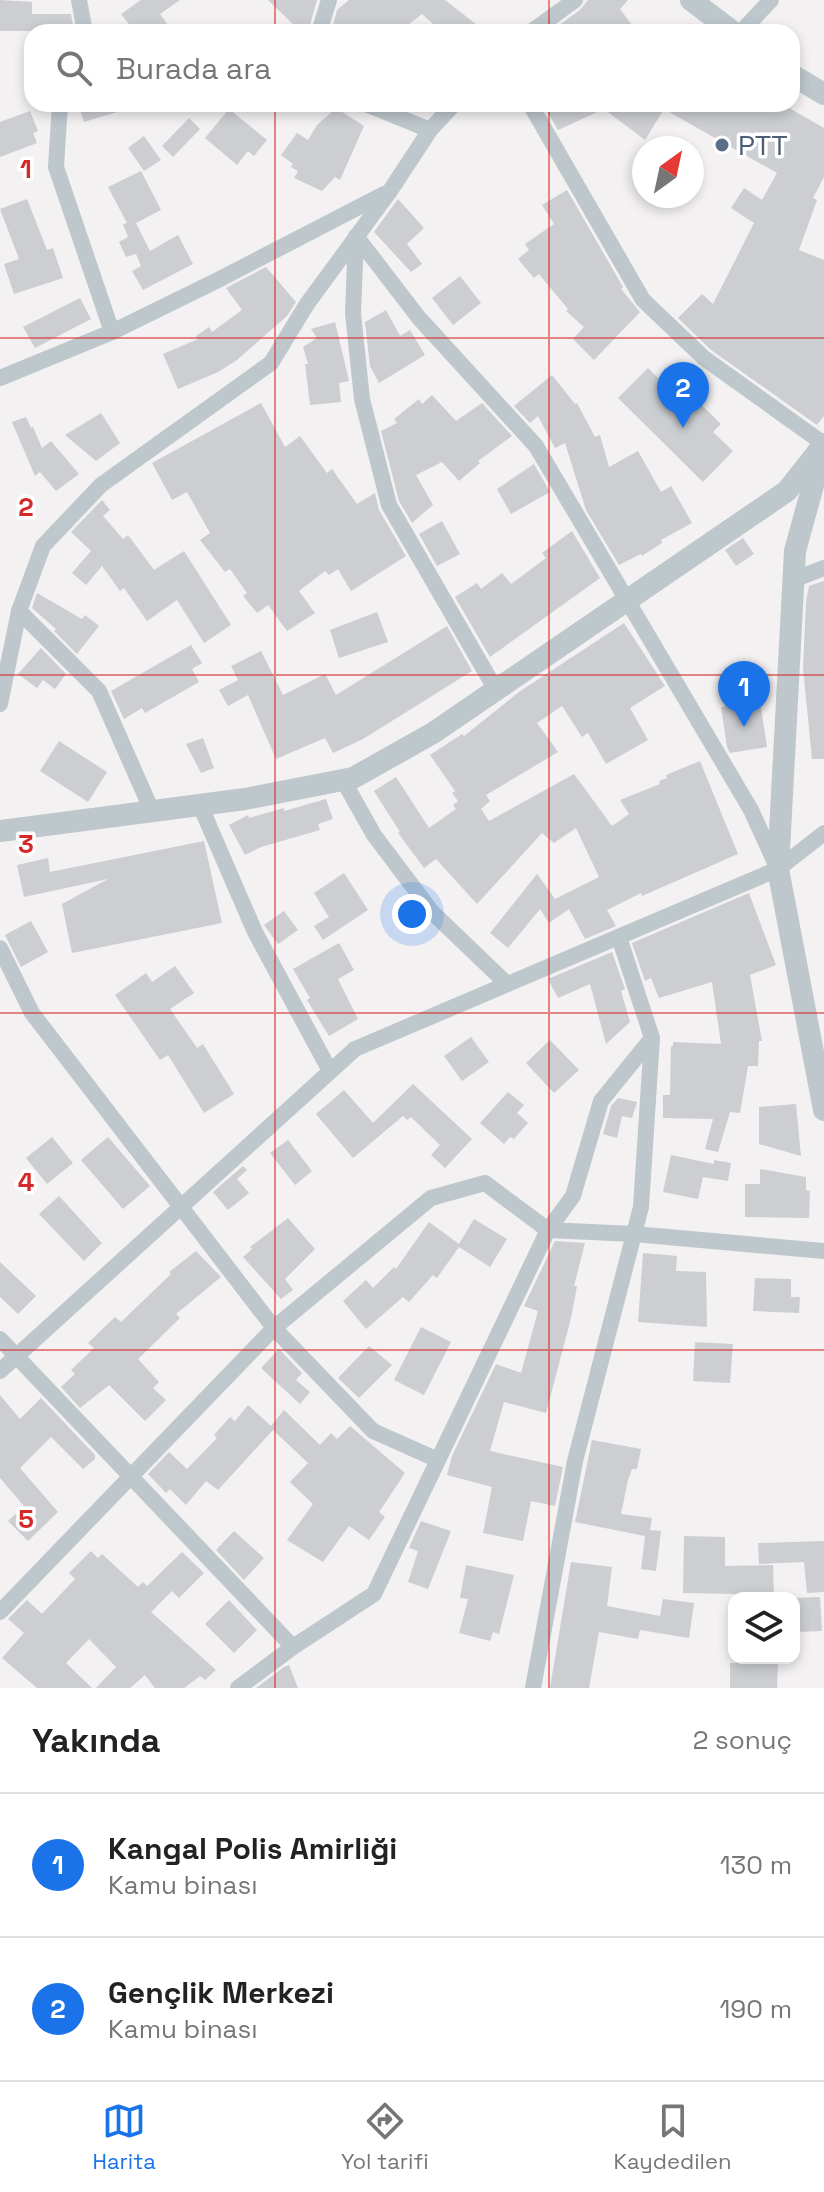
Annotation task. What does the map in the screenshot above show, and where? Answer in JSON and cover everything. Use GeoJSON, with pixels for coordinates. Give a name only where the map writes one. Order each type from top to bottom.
{"type":"FeatureCollection","features":[{"type":"Feature","properties":{"kind":"street"},"geometry":{"type":"LineString","coordinates":[[79,0],[84,24]]}},
{"type":"Feature","properties":{"kind":"street"},"geometry":{"type":"LineString","coordinates":[[322,24],[329,0]]}},
{"type":"Feature","properties":{"kind":"street"},"geometry":{"type":"LineString","coordinates":[[542,24],[575,0]]}},
{"type":"Feature","properties":{"kind":"street"},"geometry":{"type":"LineString","coordinates":[[691,0],[722,24]]}},
{"type":"Feature","properties":{"kind":"street"},"geometry":{"type":"LineString","coordinates":[[748,24],[771,0]]}},
{"type":"Feature","properties":{"kind":"street"},"geometry":{"type":"LineString","coordinates":[[800,80],[824,94]]}},
{"type":"Feature","properties":{"kind":"street"},"geometry":{"type":"LineString","coordinates":[[59,112],[56,167],[112,332]]}},
{"type":"Feature","properties":{"kind":"street"},"geometry":{"type":"LineString","coordinates":[[386,112],[430,130]]}},
{"type":"Feature","properties":{"kind":"street"},"geometry":{"type":"LineString","coordinates":[[0,704],[19,611],[43,546],[101,485],[271,363],[307,304],[390,191],[430,130],[447,112]]}},
{"type":"Feature","properties":{"kind":"street"},"geometry":{"type":"LineString","coordinates":[[535,112],[643,300],[704,358],[824,444]]}},
{"type":"Feature","properties":{"kind":"street"},"geometry":{"type":"LineString","coordinates":[[0,378],[112,332],[390,191]]}},
{"type":"Feature","properties":{"kind":"street"},"geometry":{"type":"LineString","coordinates":[[356,236],[419,318],[536,446],[751,810],[778,869],[817,1031],[824,1110]]}},
{"type":"Feature","properties":{"kind":"street"},"geometry":{"type":"LineString","coordinates":[[356,236],[353,313],[362,399],[389,505],[496,690]]}},
{"type":"Feature","properties":{"kind":"street"},"geometry":{"type":"LineString","coordinates":[[778,869],[795,551],[824,444]]}},
{"type":"Feature","properties":{"kind":"street"},"geometry":{"type":"LineString","coordinates":[[0,831],[200,805],[353,778],[433,733],[787,491],[824,444]]}},
{"type":"Feature","properties":{"kind":"street"},"geometry":{"type":"LineString","coordinates":[[793,580],[824,568]]}},
{"type":"Feature","properties":{"kind":"street"},"geometry":{"type":"LineString","coordinates":[[19,611],[99,691],[152,811]]}},
{"type":"Feature","properties":{"kind":"street"},"geometry":{"type":"LineString","coordinates":[[343,780],[374,835],[432,912],[507,984]]}},
{"type":"Feature","properties":{"kind":"street"},"geometry":{"type":"LineString","coordinates":[[200,805],[255,932],[330,1071]]}},
{"type":"Feature","properties":{"kind":"street"},"geometry":{"type":"LineString","coordinates":[[0,1371],[355,1049],[778,869],[824,833]]}},
{"type":"Feature","properties":{"kind":"street"},"geometry":{"type":"LineString","coordinates":[[533,1688],[575,1461],[641,1207],[652,1038],[619,937]]}},
{"type":"Feature","properties":{"kind":"street"},"geometry":{"type":"LineString","coordinates":[[0,948],[32,1013],[274,1328],[373,1431],[438,1460]]}},
{"type":"Feature","properties":{"kind":"street"},"geometry":{"type":"LineString","coordinates":[[238,1688],[293,1647],[374,1594],[548,1230],[573,1196],[601,1101],[652,1038]]}},
{"type":"Feature","properties":{"kind":"street"},"geometry":{"type":"LineString","coordinates":[[0,1612],[274,1328],[431,1198],[485,1183],[548,1230],[634,1234],[824,1251]]}},
{"type":"Feature","properties":{"kind":"street"},"geometry":{"type":"LineString","coordinates":[[0,1339],[293,1647]]}},
{"type":"Feature","properties":{"kind":"building"},"geometry":{"type":"Polygon","coordinates":[[[0,0],[32,2],[32,14],[71,14],[73,24],[24,24],[24,31],[0,31],[0,0]]]}},
{"type":"Feature","properties":{"kind":"building"},"geometry":{"type":"Polygon","coordinates":[[[141,0],[180,0],[160,14],[167,24],[129,24],[121,14],[141,0]]]}},
{"type":"Feature","properties":{"kind":"building"},"geometry":{"type":"Polygon","coordinates":[[[268,0],[317,0],[310,24],[293,24],[268,0]]]}},
{"type":"Feature","properties":{"kind":"building"},"geometry":{"type":"Polygon","coordinates":[[[349,0],[445,0],[476,24],[433,24],[422,14],[409,24],[333,24],[337,10],[349,0]]]}},
{"type":"Feature","properties":{"kind":"building"},"geometry":{"type":"Polygon","coordinates":[[[588,0],[628,0],[620,9],[631,24],[561,24],[588,0]]]}},
{"type":"Feature","properties":{"kind":"building"},"geometry":{"type":"Polygon","coordinates":[[[30,112],[38,131],[33,133],[37,143],[0,157],[0,122],[30,112]]]}},
{"type":"Feature","properties":{"kind":"building"},"geometry":{"type":"Polygon","coordinates":[[[81,112],[117,112],[84,122],[81,112]]]}},
{"type":"Feature","properties":{"kind":"building"},"geometry":{"type":"Polygon","coordinates":[[[227,112],[233,112],[267,140],[254,156],[248,151],[237,165],[205,138],[227,112]]]}},
{"type":"Feature","properties":{"kind":"building"},"geometry":{"type":"Polygon","coordinates":[[[332,112],[342,112],[364,126],[340,180],[335,177],[322,191],[294,178],[298,171],[281,155],[297,133],[308,140],[317,125],[332,112]]]}},
{"type":"Feature","properties":{"kind":"building"},"geometry":{"type":"Polygon","coordinates":[[[548,112],[597,112],[558,130],[548,112]]]}},
{"type":"Feature","properties":{"kind":"building"},"geometry":{"type":"Polygon","coordinates":[[[608,112],[662,112],[647,136],[640,136],[608,112]]]}},
{"type":"Feature","properties":{"kind":"building"},"geometry":{"type":"Polygon","coordinates":[[[669,112],[796,112],[824,128],[824,177],[813,198],[817,200],[799,250],[824,260],[824,416],[817,425],[711,350],[678,318],[702,294],[713,304],[754,223],[731,208],[744,188],[762,200],[777,173],[669,112]]]}},
{"type":"Feature","properties":{"kind":"building"},"geometry":{"type":"Polygon","coordinates":[[[189,118],[200,129],[173,157],[162,146],[189,118]]]}},
{"type":"Feature","properties":{"kind":"building"},"geometry":{"type":"Polygon","coordinates":[[[144,136],[161,160],[144,171],[128,148],[144,136]]]}},
{"type":"Feature","properties":{"kind":"building"},"geometry":{"type":"Polygon","coordinates":[[[141,171],[161,210],[136,223],[150,251],[178,235],[193,264],[143,290],[132,271],[141,266],[136,254],[126,257],[119,242],[128,237],[123,224],[127,223],[108,187],[141,171]]]}},
{"type":"Feature","properties":{"kind":"building"},"geometry":{"type":"Polygon","coordinates":[[[567,190],[623,287],[621,289],[640,312],[594,360],[573,339],[584,327],[566,311],[568,309],[539,274],[534,278],[518,259],[529,250],[525,244],[554,224],[542,205],[567,190]]]}},
{"type":"Feature","properties":{"kind":"building"},"geometry":{"type":"Polygon","coordinates":[[[27,199],[47,250],[53,248],[63,278],[14,294],[4,264],[19,259],[0,209],[27,199]]]}},
{"type":"Feature","properties":{"kind":"building"},"geometry":{"type":"Polygon","coordinates":[[[398,199],[424,228],[407,244],[422,264],[411,272],[374,232],[398,199]]]}},
{"type":"Feature","properties":{"kind":"building"},"geometry":{"type":"Polygon","coordinates":[[[266,267],[296,302],[287,316],[237,360],[178,389],[163,354],[198,339],[196,336],[209,327],[212,332],[242,310],[226,288],[266,267]]]}},
{"type":"Feature","properties":{"kind":"building"},"geometry":{"type":"Polygon","coordinates":[[[460,276],[481,303],[453,325],[432,298],[460,276]]]}},
{"type":"Feature","properties":{"kind":"building"},"geometry":{"type":"Polygon","coordinates":[[[80,298],[91,319],[35,348],[23,327],[80,298]]]}},
{"type":"Feature","properties":{"kind":"building"},"geometry":{"type":"Polygon","coordinates":[[[386,310],[400,336],[410,330],[425,355],[379,383],[370,366],[365,322],[386,310]]]}},
{"type":"Feature","properties":{"kind":"building"},"geometry":{"type":"Polygon","coordinates":[[[335,322],[349,381],[339,383],[341,402],[310,405],[305,364],[308,364],[303,347],[317,338],[311,329],[335,322]]]}},
{"type":"Feature","properties":{"kind":"building"},"geometry":{"type":"Polygon","coordinates":[[[648,368],[667,387],[675,379],[721,424],[713,432],[733,451],[703,482],[618,398],[648,368]]]}},
{"type":"Feature","properties":{"kind":"building"},"geometry":{"type":"Polygon","coordinates":[[[552,375],[577,403],[595,437],[600,435],[609,467],[638,451],[661,492],[671,486],[692,523],[661,540],[662,543],[642,556],[619,565],[586,510],[565,443],[555,448],[538,416],[530,423],[514,406],[552,375]]]}},
{"type":"Feature","properties":{"kind":"building"},"geometry":{"type":"Polygon","coordinates":[[[432,395],[456,421],[482,403],[512,436],[478,461],[480,463],[459,481],[442,462],[416,475],[433,505],[412,523],[399,501],[381,431],[397,423],[394,419],[419,399],[422,404],[432,395]]]}},
{"type":"Feature","properties":{"kind":"building"},"geometry":{"type":"Polygon","coordinates":[[[261,403],[285,447],[300,436],[327,473],[332,469],[357,504],[375,493],[379,510],[406,556],[351,591],[338,569],[329,575],[325,571],[299,591],[315,613],[287,631],[268,605],[257,613],[243,596],[247,593],[230,569],[225,572],[200,540],[210,533],[187,492],[172,500],[152,463],[261,403]]]}},
{"type":"Feature","properties":{"kind":"building"},"geometry":{"type":"Polygon","coordinates":[[[101,413],[120,443],[96,461],[65,435],[101,413]]]}},
{"type":"Feature","properties":{"kind":"building"},"geometry":{"type":"Polygon","coordinates":[[[26,417],[42,448],[51,441],[79,474],[56,491],[40,472],[35,476],[12,422],[26,417]]]}},
{"type":"Feature","properties":{"kind":"building"},"geometry":{"type":"Polygon","coordinates":[[[534,464],[550,492],[511,514],[497,489],[534,464]]]}},
{"type":"Feature","properties":{"kind":"building"},"geometry":{"type":"Polygon","coordinates":[[[102,500],[110,510],[103,516],[123,539],[128,535],[154,570],[184,551],[231,625],[204,643],[177,600],[147,621],[124,588],[120,591],[102,566],[86,585],[72,573],[91,551],[71,532],[102,500]]]}},
{"type":"Feature","properties":{"kind":"building"},"geometry":{"type":"Polygon","coordinates":[[[442,521],[460,554],[437,566],[419,534],[442,521]]]}},
{"type":"Feature","properties":{"kind":"building"},"geometry":{"type":"Polygon","coordinates":[[[572,531],[600,578],[490,657],[455,597],[477,583],[481,589],[502,573],[511,584],[546,558],[542,553],[572,531]]]}},
{"type":"Feature","properties":{"kind":"building"},"geometry":{"type":"Polygon","coordinates":[[[743,538],[754,554],[736,566],[725,550],[743,538]]]}},
{"type":"Feature","properties":{"kind":"building"},"geometry":{"type":"Polygon","coordinates":[[[824,581],[824,759],[812,759],[803,668],[806,602],[809,586],[824,581]]]}},
{"type":"Feature","properties":{"kind":"building"},"geometry":{"type":"Polygon","coordinates":[[[37,593],[82,619],[85,615],[99,626],[77,654],[54,631],[56,629],[32,608],[37,593]]]}},
{"type":"Feature","properties":{"kind":"building"},"geometry":{"type":"Polygon","coordinates":[[[377,612],[388,642],[339,658],[330,630],[377,612]]]}},
{"type":"Feature","properties":{"kind":"building"},"geometry":{"type":"Polygon","coordinates":[[[624,623],[665,686],[630,708],[648,740],[606,764],[588,733],[582,737],[562,706],[537,723],[558,752],[486,795],[490,801],[481,809],[489,821],[574,774],[612,826],[629,814],[620,800],[660,784],[659,781],[667,778],[666,775],[700,761],[738,854],[607,910],[616,926],[585,939],[569,909],[549,923],[540,909],[508,948],[490,933],[537,874],[555,899],[599,877],[576,828],[554,843],[542,833],[477,904],[436,859],[424,868],[398,833],[374,791],[396,777],[429,828],[456,809],[453,805],[458,801],[452,793],[455,791],[430,755],[462,734],[464,736],[519,692],[624,623]]]}},
{"type":"Feature","properties":{"kind":"building"},"geometry":{"type":"Polygon","coordinates":[[[447,626],[472,671],[363,739],[333,753],[325,738],[276,759],[248,695],[228,706],[219,690],[238,680],[231,666],[261,651],[283,695],[325,674],[336,695],[447,626]]]}},
{"type":"Feature","properties":{"kind":"building"},"geometry":{"type":"Polygon","coordinates":[[[191,645],[202,663],[192,669],[199,682],[145,713],[142,708],[124,719],[111,691],[191,645]]]}},
{"type":"Feature","properties":{"kind":"building"},"geometry":{"type":"Polygon","coordinates":[[[41,648],[66,674],[55,689],[43,680],[37,688],[18,674],[41,648]]]}},
{"type":"Feature","properties":{"kind":"building"},"geometry":{"type":"Polygon","coordinates":[[[760,701],[767,747],[730,753],[721,707],[760,701]]]}},
{"type":"Feature","properties":{"kind":"building"},"geometry":{"type":"Polygon","coordinates":[[[203,738],[214,768],[201,773],[186,744],[203,738]]]}},
{"type":"Feature","properties":{"kind":"building"},"geometry":{"type":"Polygon","coordinates":[[[59,741],[107,772],[88,802],[40,771],[59,741]]]}},
{"type":"Feature","properties":{"kind":"building"},"geometry":{"type":"Polygon","coordinates":[[[326,799],[333,819],[318,824],[320,830],[261,847],[245,855],[229,825],[248,815],[249,818],[284,808],[284,811],[326,799]]]}},
{"type":"Feature","properties":{"kind":"building"},"geometry":{"type":"Polygon","coordinates":[[[204,841],[222,923],[72,953],[62,904],[108,879],[24,897],[17,865],[48,858],[50,872],[204,841]]]}},
{"type":"Feature","properties":{"kind":"building"},"geometry":{"type":"Polygon","coordinates":[[[344,873],[368,910],[323,940],[314,926],[329,917],[314,893],[344,873]]]}},
{"type":"Feature","properties":{"kind":"building"},"geometry":{"type":"Polygon","coordinates":[[[749,893],[776,965],[750,975],[762,1041],[759,1041],[758,1066],[748,1066],[740,1113],[730,1112],[718,1152],[705,1149],[713,1119],[663,1118],[663,1095],[670,1095],[673,1042],[721,1044],[712,982],[659,998],[651,978],[645,981],[632,943],[749,893]]]}},
{"type":"Feature","properties":{"kind":"building"},"geometry":{"type":"Polygon","coordinates":[[[284,911],[298,930],[278,944],[264,925],[284,911]]]}},
{"type":"Feature","properties":{"kind":"building"},"geometry":{"type":"Polygon","coordinates":[[[31,921],[48,952],[21,967],[5,935],[31,921]]]}},
{"type":"Feature","properties":{"kind":"building"},"geometry":{"type":"Polygon","coordinates":[[[339,943],[354,970],[338,979],[358,1019],[329,1036],[293,969],[339,943]]]}},
{"type":"Feature","properties":{"kind":"building"},"geometry":{"type":"Polygon","coordinates":[[[612,952],[625,989],[621,991],[630,1022],[606,1044],[590,984],[558,998],[548,979],[612,952]]]}},
{"type":"Feature","properties":{"kind":"building"},"geometry":{"type":"Polygon","coordinates":[[[175,966],[194,993],[170,1009],[197,1048],[203,1044],[234,1094],[204,1113],[168,1055],[160,1060],[115,995],[146,973],[152,982],[175,966]]]}},
{"type":"Feature","properties":{"kind":"building"},"geometry":{"type":"Polygon","coordinates":[[[471,1037],[489,1062],[462,1081],[444,1056],[471,1037]]]}},
{"type":"Feature","properties":{"kind":"building"},"geometry":{"type":"Polygon","coordinates":[[[550,1040],[579,1070],[554,1093],[526,1063],[550,1040]]]}},
{"type":"Feature","properties":{"kind":"building"},"geometry":{"type":"Polygon","coordinates":[[[413,1084],[472,1139],[445,1168],[431,1155],[440,1145],[411,1117],[407,1120],[403,1116],[353,1158],[316,1114],[344,1090],[373,1123],[413,1084]]]}},
{"type":"Feature","properties":{"kind":"building"},"geometry":{"type":"Polygon","coordinates":[[[508,1092],[524,1105],[517,1113],[528,1123],[514,1139],[510,1137],[504,1144],[480,1123],[508,1092]]]}},
{"type":"Feature","properties":{"kind":"building"},"geometry":{"type":"Polygon","coordinates":[[[618,1098],[637,1102],[632,1118],[622,1116],[617,1138],[603,1134],[611,1106],[618,1098]]]}},
{"type":"Feature","properties":{"kind":"building"},"geometry":{"type":"Polygon","coordinates":[[[796,1104],[801,1156],[759,1144],[759,1107],[796,1104]]]}},
{"type":"Feature","properties":{"kind":"building"},"geometry":{"type":"Polygon","coordinates":[[[52,1137],[73,1163],[47,1184],[26,1158],[52,1137]]]}},
{"type":"Feature","properties":{"kind":"building"},"geometry":{"type":"Polygon","coordinates":[[[108,1137],[150,1186],[123,1209],[81,1160],[108,1137]]]}},
{"type":"Feature","properties":{"kind":"building"},"geometry":{"type":"Polygon","coordinates":[[[288,1140],[312,1171],[295,1185],[270,1153],[288,1140]]]}},
{"type":"Feature","properties":{"kind":"building"},"geometry":{"type":"Polygon","coordinates":[[[671,1155],[714,1164],[714,1160],[731,1163],[728,1181],[703,1177],[698,1199],[663,1192],[671,1155]]]}},
{"type":"Feature","properties":{"kind":"building"},"geometry":{"type":"Polygon","coordinates":[[[243,1166],[247,1170],[237,1179],[249,1193],[228,1210],[213,1192],[243,1166]]]}},
{"type":"Feature","properties":{"kind":"building"},"geometry":{"type":"Polygon","coordinates":[[[760,1169],[806,1177],[806,1190],[810,1191],[809,1218],[745,1217],[745,1184],[760,1184],[760,1169]]]}},
{"type":"Feature","properties":{"kind":"building"},"geometry":{"type":"Polygon","coordinates":[[[59,1196],[102,1243],[84,1261],[39,1214],[59,1196]]]}},
{"type":"Feature","properties":{"kind":"building"},"geometry":{"type":"Polygon","coordinates":[[[288,1218],[315,1249],[285,1279],[293,1290],[281,1299],[243,1257],[252,1249],[250,1247],[288,1218]]]}},
{"type":"Feature","properties":{"kind":"building"},"geometry":{"type":"Polygon","coordinates":[[[474,1219],[507,1239],[490,1267],[459,1247],[437,1278],[433,1275],[409,1302],[403,1297],[366,1329],[343,1301],[366,1280],[373,1288],[394,1267],[396,1269],[429,1222],[459,1244],[474,1219]]]}},
{"type":"Feature","properties":{"kind":"building"},"geometry":{"type":"Polygon","coordinates":[[[555,1241],[585,1243],[574,1286],[577,1286],[571,1318],[546,1413],[504,1402],[490,1451],[563,1467],[555,1506],[531,1501],[523,1541],[483,1533],[492,1487],[447,1475],[452,1456],[496,1364],[521,1373],[538,1311],[524,1306],[555,1241]]]}},
{"type":"Feature","properties":{"kind":"building"},"geometry":{"type":"Polygon","coordinates":[[[196,1251],[221,1277],[176,1314],[180,1318],[138,1359],[159,1382],[153,1388],[166,1400],[145,1421],[109,1385],[80,1408],[61,1387],[75,1374],[71,1370],[94,1348],[88,1343],[115,1317],[121,1322],[171,1274],[169,1272],[196,1251]]]}},
{"type":"Feature","properties":{"kind":"building"},"geometry":{"type":"Polygon","coordinates":[[[643,1253],[677,1256],[676,1271],[706,1272],[707,1327],[638,1322],[643,1253]]]}},
{"type":"Feature","properties":{"kind":"building"},"geometry":{"type":"Polygon","coordinates":[[[0,1262],[36,1296],[18,1314],[0,1297],[0,1262]]]}},
{"type":"Feature","properties":{"kind":"building"},"geometry":{"type":"Polygon","coordinates":[[[755,1278],[791,1279],[791,1297],[800,1297],[799,1313],[753,1311],[755,1278]]]}},
{"type":"Feature","properties":{"kind":"building"},"geometry":{"type":"Polygon","coordinates":[[[421,1327],[451,1342],[424,1395],[394,1380],[421,1327]]]}},
{"type":"Feature","properties":{"kind":"building"},"geometry":{"type":"Polygon","coordinates":[[[695,1342],[733,1344],[730,1383],[693,1381],[695,1342]]]}},
{"type":"Feature","properties":{"kind":"building"},"geometry":{"type":"Polygon","coordinates":[[[369,1346],[392,1365],[359,1398],[338,1378],[369,1346]]]}},
{"type":"Feature","properties":{"kind":"building"},"geometry":{"type":"Polygon","coordinates":[[[279,1349],[302,1373],[296,1380],[310,1392],[300,1404],[261,1368],[279,1349]]]}},
{"type":"Feature","properties":{"kind":"building"},"geometry":{"type":"Polygon","coordinates":[[[0,1395],[20,1419],[41,1398],[95,1455],[95,1459],[83,1469],[51,1437],[20,1468],[58,1512],[28,1541],[8,1521],[24,1506],[0,1478],[0,1395]]]}},
{"type":"Feature","properties":{"kind":"building"},"geometry":{"type":"Polygon","coordinates":[[[248,1405],[271,1426],[284,1410],[320,1445],[331,1433],[337,1439],[350,1426],[405,1473],[379,1512],[385,1517],[369,1540],[349,1526],[323,1562],[287,1540],[313,1504],[290,1482],[308,1463],[273,1430],[218,1490],[206,1481],[186,1505],[170,1489],[166,1493],[148,1474],[169,1452],[187,1469],[217,1438],[214,1435],[230,1417],[235,1421],[248,1405]]]}},
{"type":"Feature","properties":{"kind":"building"},"geometry":{"type":"Polygon","coordinates":[[[592,1440],[641,1449],[637,1469],[632,1469],[628,1480],[621,1514],[652,1518],[650,1530],[661,1531],[656,1571],[641,1569],[645,1536],[575,1522],[592,1440]]]}},
{"type":"Feature","properties":{"kind":"building"},"geometry":{"type":"Polygon","coordinates":[[[421,1521],[451,1531],[428,1589],[408,1582],[418,1551],[409,1548],[421,1521]]]}},
{"type":"Feature","properties":{"kind":"building"},"geometry":{"type":"Polygon","coordinates":[[[234,1531],[264,1558],[244,1580],[216,1550],[234,1531]]]}},
{"type":"Feature","properties":{"kind":"building"},"geometry":{"type":"Polygon","coordinates":[[[684,1536],[725,1537],[725,1566],[773,1565],[774,1592],[683,1593],[684,1536]]]}},
{"type":"Feature","properties":{"kind":"building"},"geometry":{"type":"Polygon","coordinates":[[[824,1541],[824,1592],[807,1593],[804,1562],[759,1564],[758,1543],[824,1541]]]}},
{"type":"Feature","properties":{"kind":"building"},"geometry":{"type":"Polygon","coordinates":[[[91,1551],[98,1558],[102,1554],[138,1587],[143,1582],[147,1586],[182,1552],[204,1573],[179,1598],[172,1591],[151,1612],[216,1670],[205,1680],[200,1676],[184,1688],[155,1688],[145,1675],[130,1688],[96,1688],[116,1667],[89,1639],[66,1663],[92,1688],[37,1688],[2,1658],[24,1633],[8,1619],[27,1600],[42,1614],[75,1579],[69,1573],[91,1551]]]}},
{"type":"Feature","properties":{"kind":"building"},"geometry":{"type":"Polygon","coordinates":[[[571,1562],[612,1567],[607,1606],[660,1616],[663,1599],[694,1603],[689,1638],[640,1630],[638,1639],[599,1632],[589,1688],[550,1688],[571,1562]]]}},
{"type":"Feature","properties":{"kind":"building"},"geometry":{"type":"Polygon","coordinates":[[[466,1565],[514,1575],[499,1634],[493,1632],[490,1641],[459,1633],[468,1599],[460,1598],[466,1565]]]}},
{"type":"Feature","properties":{"kind":"building"},"geometry":{"type":"Polygon","coordinates":[[[820,1597],[822,1631],[800,1632],[800,1598],[820,1597]]]}},
{"type":"Feature","properties":{"kind":"building"},"geometry":{"type":"Polygon","coordinates":[[[229,1600],[257,1630],[234,1653],[205,1624],[229,1600]]]}},
{"type":"Feature","properties":{"kind":"building"},"geometry":{"type":"Polygon","coordinates":[[[730,1664],[778,1664],[777,1688],[730,1688],[730,1664]]]}},
{"type":"Feature","properties":{"kind":"building"},"geometry":{"type":"Polygon","coordinates":[[[289,1665],[298,1688],[256,1688],[284,1667],[289,1665]]]}},
{"type":"Feature","properties":{"kind":"place","name":"PTT"},"geometry":{"type":"Point","coordinates":[722,145]}},
{"type":"Feature","properties":{"kind":"place","name":"Gençlik Merkezi"},"geometry":{"type":"Point","coordinates":[683,428]}},
{"type":"Feature","properties":{"kind":"place","name":"Kangal Polis Amirliği"},"geometry":{"type":"Point","coordinates":[744,727]}}]}
